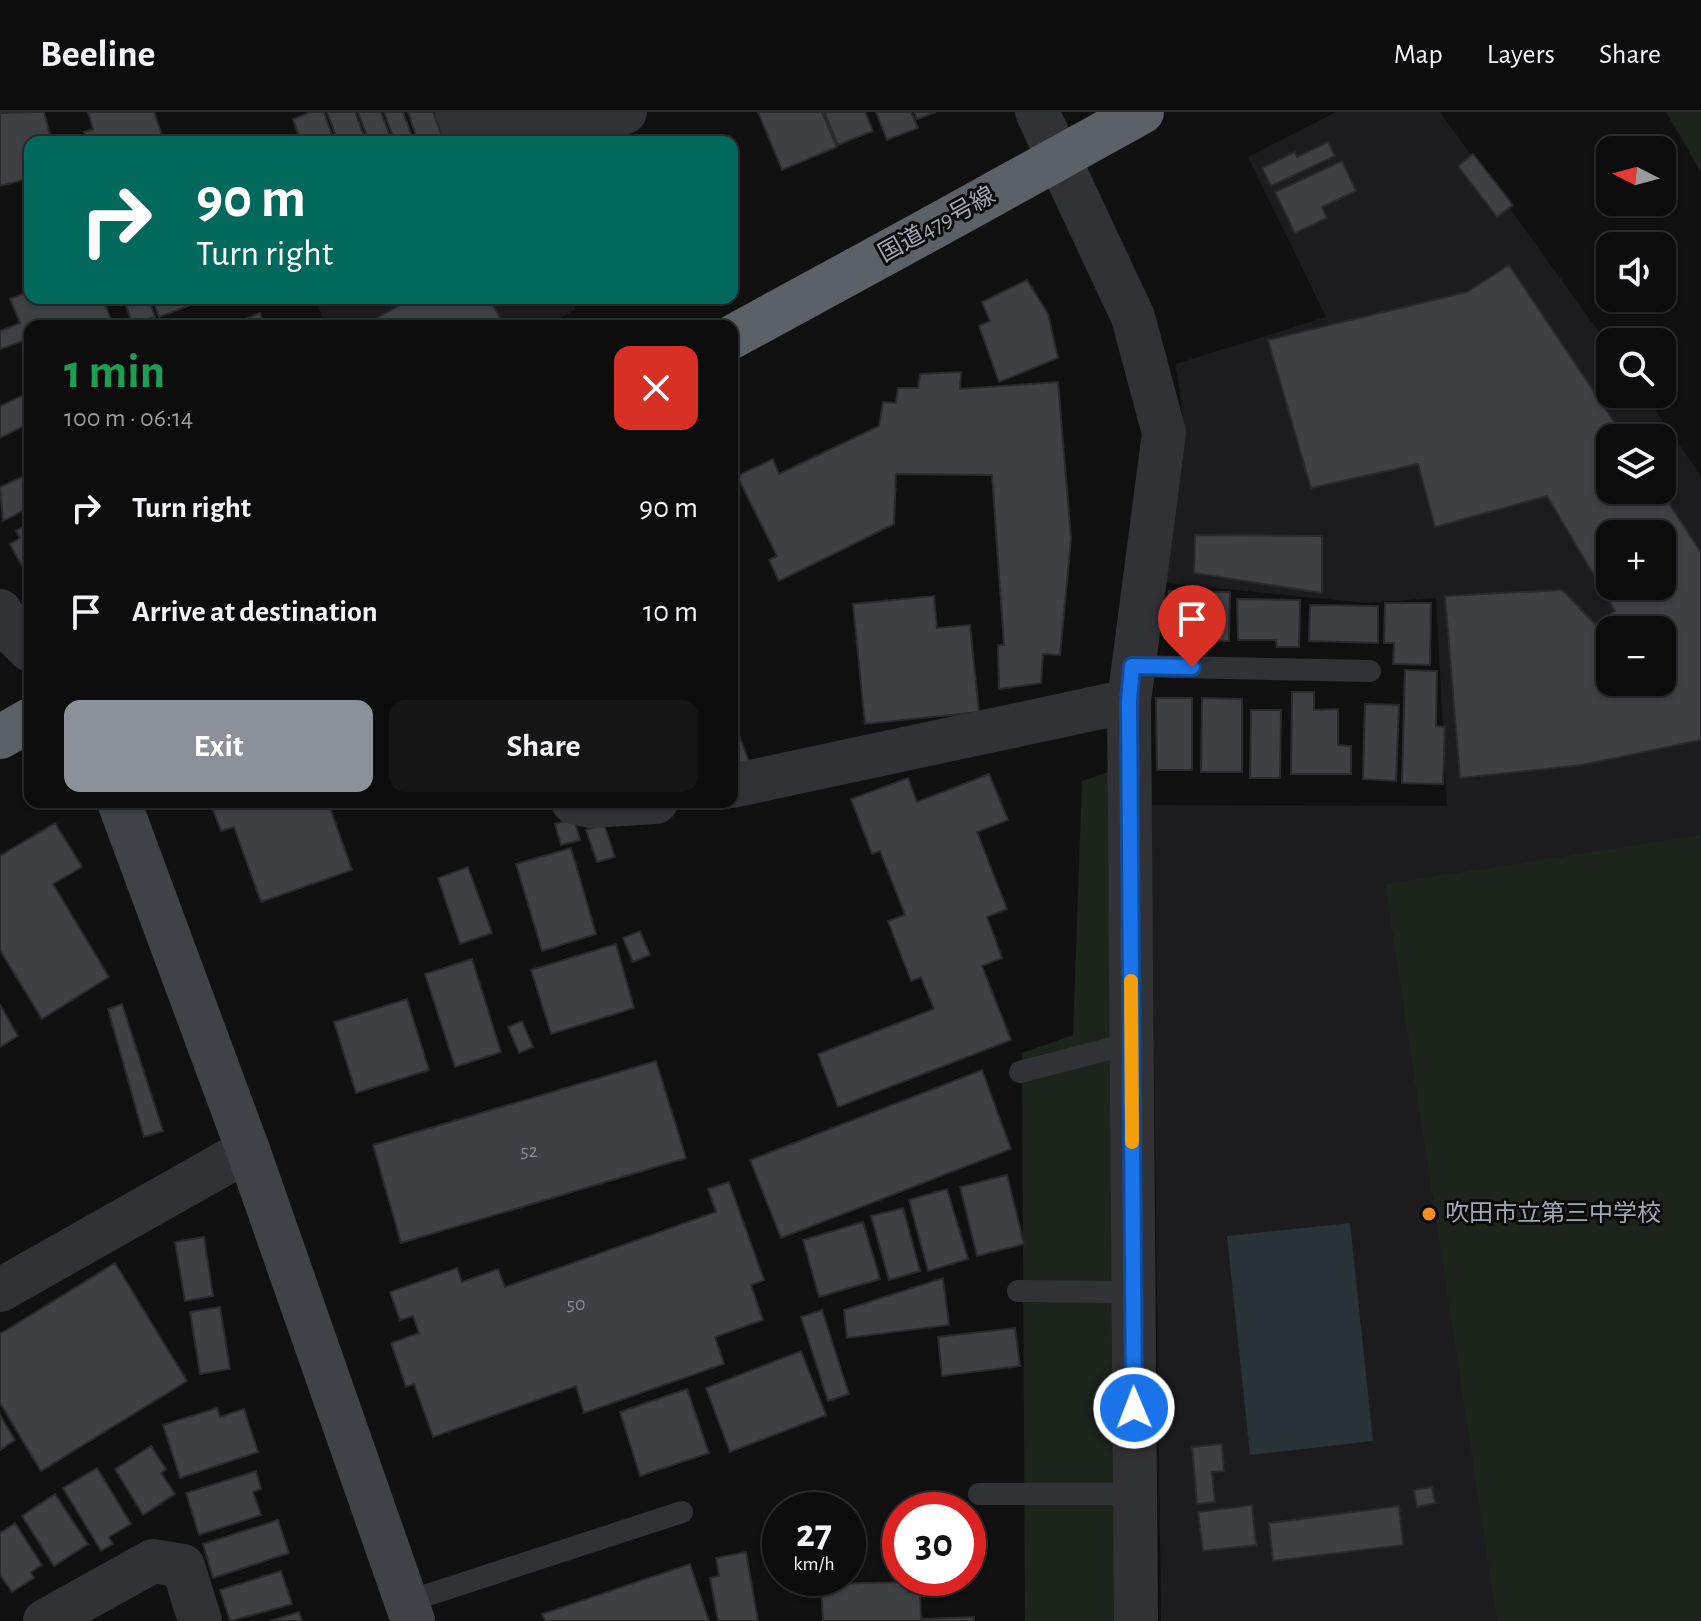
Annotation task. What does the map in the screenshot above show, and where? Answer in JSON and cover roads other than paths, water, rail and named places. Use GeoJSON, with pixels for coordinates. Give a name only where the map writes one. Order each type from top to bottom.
{"type":"FeatureCollection","features":[{"type":"Feature","properties":{"kind":"highway","name":"国道479号線"},"geometry":{"type":"LineString","coordinates":[[738,334],[1142,112]]}},
{"type":"Feature","properties":{"kind":"highway"},"geometry":{"type":"LineString","coordinates":[[0,737],[24,723]]}},
{"type":"Feature","properties":{"kind":"street"},"geometry":{"type":"LineString","coordinates":[[457,112],[466,134],[585,125],[625,112]]}},
{"type":"Feature","properties":{"kind":"street"},"geometry":{"type":"LineString","coordinates":[[1037,112],[1133,317],[1164,433],[1130,684],[1136,1621]]}},
{"type":"Feature","properties":{"kind":"street"},"geometry":{"type":"LineString","coordinates":[[0,611],[24,644]]}},
{"type":"Feature","properties":{"kind":"street"},"geometry":{"type":"LineString","coordinates":[[738,784],[1130,684]]}},
{"type":"Feature","properties":{"kind":"street"},"geometry":{"type":"LineString","coordinates":[[131,808],[409,1611]]}},
{"type":"Feature","properties":{"kind":"street"},"geometry":{"type":"LineString","coordinates":[[0,1290],[248,1150]]}},
{"type":"Feature","properties":{"kind":"street"},"geometry":{"type":"LineString","coordinates":[[45,1621],[153,1561],[183,1566],[200,1621]]}},
{"type":"Feature","properties":{"kind":"lane"},"geometry":{"type":"LineString","coordinates":[[1130,684],[1370,671]]}},
{"type":"Feature","properties":{"kind":"lane"},"geometry":{"type":"LineString","coordinates":[[1020,1072],[1132,1043]]}},
{"type":"Feature","properties":{"kind":"lane"},"geometry":{"type":"LineString","coordinates":[[1018,1291],[1133,1292]]}},
{"type":"Feature","properties":{"kind":"lane"},"geometry":{"type":"LineString","coordinates":[[986,1494],[1135,1494]]}},
{"type":"Feature","properties":{"kind":"lane"},"geometry":{"type":"LineString","coordinates":[[409,1611],[682,1512]]}},
{"type":"Feature","properties":{"kind":"place","name":"吹田市立第三中学校"},"geometry":{"type":"Point","coordinates":[1429,1214]}}]}
